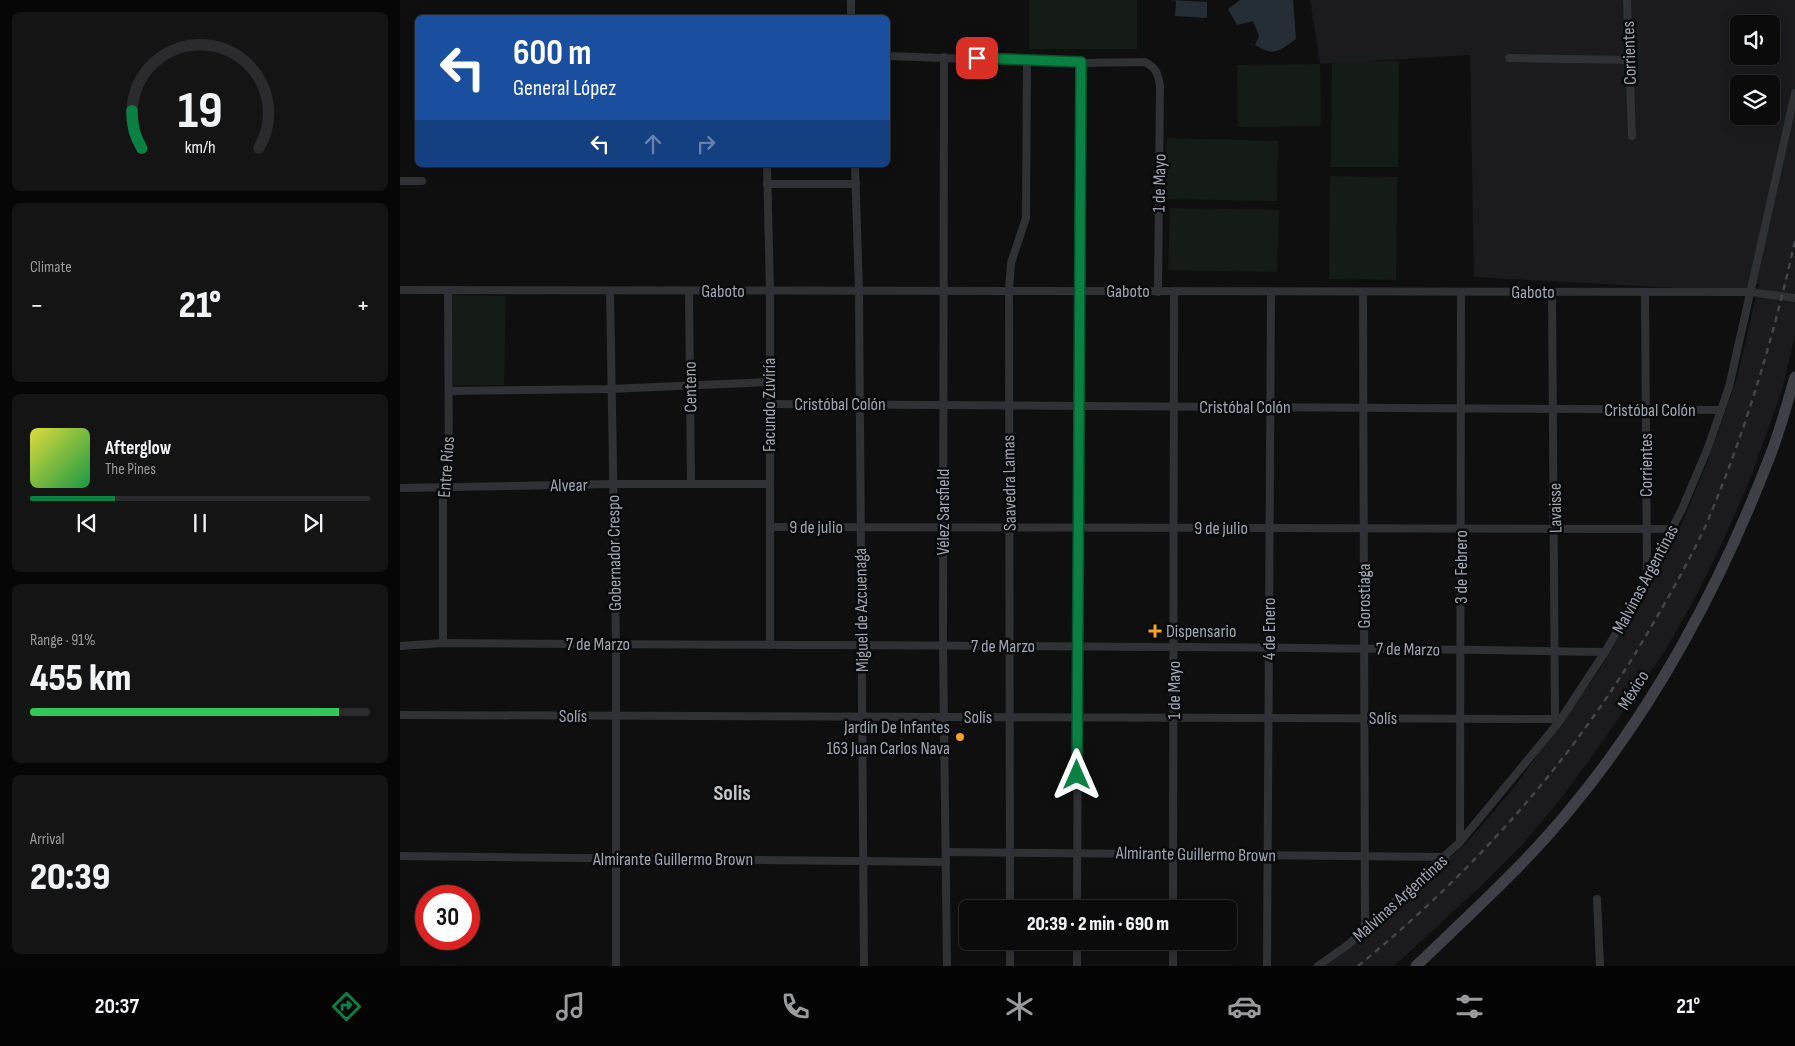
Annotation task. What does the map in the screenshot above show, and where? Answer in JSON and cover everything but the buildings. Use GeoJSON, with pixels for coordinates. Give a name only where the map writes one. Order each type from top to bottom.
{"type":"FeatureCollection","features":[{"type":"Feature","properties":{"kind":"street"},"geometry":{"type":"LineString","coordinates":[[851,0],[851,15]]}},
{"type":"Feature","properties":{"kind":"street","name":"Corrientes"},"geometry":{"type":"LineString","coordinates":[[1627,0],[1632,136]]}},
{"type":"Feature","properties":{"kind":"street"},"geometry":{"type":"LineString","coordinates":[[890,56],[1081,62],[1078,291],[1077,900]]}},
{"type":"Feature","properties":{"kind":"street","name":"Vélez Sarsfield"},"geometry":{"type":"LineString","coordinates":[[944,57],[942,291],[943,646],[948,966]]}},
{"type":"Feature","properties":{"kind":"street"},"geometry":{"type":"LineString","coordinates":[[1510,58],[1629,60]]}},
{"type":"Feature","properties":{"kind":"street","name":"Saavedra Lamas"},"geometry":{"type":"LineString","coordinates":[[1010,900],[1009,291],[1012,263],[1026,218],[1027,60]]}},
{"type":"Feature","properties":{"kind":"street","name":"1 de Mayo"},"geometry":{"type":"LineString","coordinates":[[1081,62],[1145,62],[1154,67],[1158,74],[1158,292]]}},
{"type":"Feature","properties":{"kind":"street","name":"Malvinas Argentinas"},"geometry":{"type":"LineString","coordinates":[[1318,966],[1365,930],[1460,842],[1557,721],[1605,652],[1648,577],[1673,529],[1707,450],[1720,410],[1738,350],[1795,93]]}},
{"type":"Feature","properties":{"kind":"street","name":"Facundo Zuviría"},"geometry":{"type":"LineString","coordinates":[[767,167],[770,291],[770,646]]}},
{"type":"Feature","properties":{"kind":"street","name":"Miguel de Azcuenaga"},"geometry":{"type":"LineString","coordinates":[[855,167],[859,292],[864,966]]}},
{"type":"Feature","properties":{"kind":"street"},"geometry":{"type":"LineString","coordinates":[[400,181],[422,181]]}},
{"type":"Feature","properties":{"kind":"street"},"geometry":{"type":"LineString","coordinates":[[767,184],[856,184]]}},
{"type":"Feature","properties":{"kind":"street","name":"Gaboto"},"geometry":{"type":"LineString","coordinates":[[400,290],[1750,292],[1795,298]]}},
{"type":"Feature","properties":{"kind":"street","name":"Entre Ríos"},"geometry":{"type":"LineString","coordinates":[[443,643],[443,498],[449,479],[448,290]]}},
{"type":"Feature","properties":{"kind":"street","name":"Gobernador Crespo"},"geometry":{"type":"LineString","coordinates":[[610,291],[610,389],[616,644],[616,966]]}},
{"type":"Feature","properties":{"kind":"street","name":"Centeno"},"geometry":{"type":"LineString","coordinates":[[689,291],[691,484]]}},
{"type":"Feature","properties":{"kind":"street","name":"1 de Mayo"},"geometry":{"type":"LineString","coordinates":[[1173,900],[1174,292]]}},
{"type":"Feature","properties":{"kind":"street","name":"4 de Enero"},"geometry":{"type":"LineString","coordinates":[[1267,966],[1271,292]]}},
{"type":"Feature","properties":{"kind":"street","name":"Gorostiaga"},"geometry":{"type":"LineString","coordinates":[[1363,292],[1365,930]]}},
{"type":"Feature","properties":{"kind":"street","name":"3 de Febrero"},"geometry":{"type":"LineString","coordinates":[[1460,842],[1461,292]]}},
{"type":"Feature","properties":{"kind":"street","name":"Lavaisse"},"geometry":{"type":"LineString","coordinates":[[1552,292],[1557,721]]}},
{"type":"Feature","properties":{"kind":"street","name":"Corrientes"},"geometry":{"type":"LineString","coordinates":[[1645,292],[1648,577]]}},
{"type":"Feature","properties":{"kind":"street","name":"México"},"geometry":{"type":"LineString","coordinates":[[1416,966],[1504,882],[1548,835],[1573,806],[1636,719],[1688,635],[1731,549],[1770,455],[1795,377]]}},
{"type":"Feature","properties":{"kind":"street"},"geometry":{"type":"LineString","coordinates":[[449,391],[610,389],[769,382]]}},
{"type":"Feature","properties":{"kind":"street","name":"Cristóbal Colón"},"geometry":{"type":"LineString","coordinates":[[769,404],[1720,410]]}},
{"type":"Feature","properties":{"kind":"street","name":"Alvear"},"geometry":{"type":"LineString","coordinates":[[400,488],[612,484],[769,484]]}},
{"type":"Feature","properties":{"kind":"street","name":"9 de julio"},"geometry":{"type":"LineString","coordinates":[[770,527],[1673,529]]}},
{"type":"Feature","properties":{"kind":"street","name":"7 de Marzo"},"geometry":{"type":"LineString","coordinates":[[400,646],[443,643],[861,647],[1077,645],[1605,652]]}},
{"type":"Feature","properties":{"kind":"street","name":"Solís"},"geometry":{"type":"LineString","coordinates":[[400,716],[1459,718],[1557,721]]}},
{"type":"Feature","properties":{"kind":"street","name":"Almirante Guillermo Brown"},"geometry":{"type":"LineString","coordinates":[[946,852],[1446,857]]}},
{"type":"Feature","properties":{"kind":"street","name":"Almirante Guillermo Brown"},"geometry":{"type":"LineString","coordinates":[[400,856],[946,862]]}},
{"type":"Feature","properties":{"kind":"street"},"geometry":{"type":"LineString","coordinates":[[1596,899],[1600,966]]}},
{"type":"Feature","properties":{"kind":"street"},"geometry":{"type":"LineString","coordinates":[[1010,950],[1010,966]]}},
{"type":"Feature","properties":{"kind":"street"},"geometry":{"type":"LineString","coordinates":[[1077,950],[1077,966]]}},
{"type":"Feature","properties":{"kind":"street"},"geometry":{"type":"LineString","coordinates":[[1173,950],[1173,966]]}},
{"type":"Feature","properties":{"kind":"shaded area"},"geometry":{"type":"Polygon","coordinates":[[[1029,0],[1137,0],[1137,49],[1029,49],[1029,0]]]}},
{"type":"Feature","properties":{"kind":"shaded area"},"geometry":{"type":"Polygon","coordinates":[[[1171,0],[1207,2],[1207,18],[1175,16],[1176,1],[1171,0]]]}},
{"type":"Feature","properties":{"kind":"shaded area"},"geometry":{"type":"Polygon","coordinates":[[[1240,0],[1293,0],[1296,39],[1285,47],[1272,52],[1255,45],[1259,36],[1253,21],[1237,25],[1228,9],[1240,0]]]}},
{"type":"Feature","properties":{"kind":"shaded area"},"geometry":{"type":"Polygon","coordinates":[[[1310,0],[1795,0],[1795,336],[1782,390],[1751,477],[1697,594],[1665,651],[1560,800],[1523,844],[1479,888],[1394,966],[1326,966],[1381,923],[1468,841],[1512,790],[1598,672],[1653,580],[1680,528],[1707,463],[1737,378],[1759,284],[1752,284],[1750,292],[1474,277],[1470,55],[1320,64],[1310,0]]]}},
{"type":"Feature","properties":{"kind":"shaded area"},"geometry":{"type":"Polygon","coordinates":[[[1332,61],[1399,61],[1398,167],[1331,167],[1332,61]]]}},
{"type":"Feature","properties":{"kind":"shaded area"},"geometry":{"type":"Polygon","coordinates":[[[1320,64],[1321,126],[1238,127],[1237,65],[1320,64]]]}},
{"type":"Feature","properties":{"kind":"shaded area"},"geometry":{"type":"Polygon","coordinates":[[[1167,138],[1278,141],[1277,201],[1165,199],[1167,138]]]}},
{"type":"Feature","properties":{"kind":"shaded area"},"geometry":{"type":"Polygon","coordinates":[[[1330,176],[1397,177],[1396,280],[1329,279],[1330,176]]]}},
{"type":"Feature","properties":{"kind":"shaded area"},"geometry":{"type":"Polygon","coordinates":[[[1170,208],[1279,210],[1277,272],[1168,270],[1170,208]]]}},
{"type":"Feature","properties":{"kind":"shaded area"},"geometry":{"type":"Polygon","coordinates":[[[451,295],[506,296],[504,385],[453,385],[451,295]]]}},
{"type":"Feature","properties":{"kind":"railway"},"geometry":{"type":"LineString","coordinates":[[1358,966],[1444,890],[1522,808],[1592,719],[1654,622],[1681,575],[1705,527],[1733,457],[1757,386],[1795,241]]}},
{"type":"Feature","properties":{"kind":"place","name":"Dispensario"},"geometry":{"type":"Point","coordinates":[1155,631]}},
{"type":"Feature","properties":{"kind":"place","name":"Jardín De Infantes 163 Juan Carlos Nava"},"geometry":{"type":"Point","coordinates":[960,737]}},
{"type":"Feature","properties":{"kind":"district","name":"Solis"},"geometry":{"type":"Point","coordinates":[732,792]}},
{"type":"Feature","properties":{"kind":"route"},"geometry":{"type":"LineString","coordinates":[[977,58],[1081,62],[1078,291],[1077,775]]}}]}
